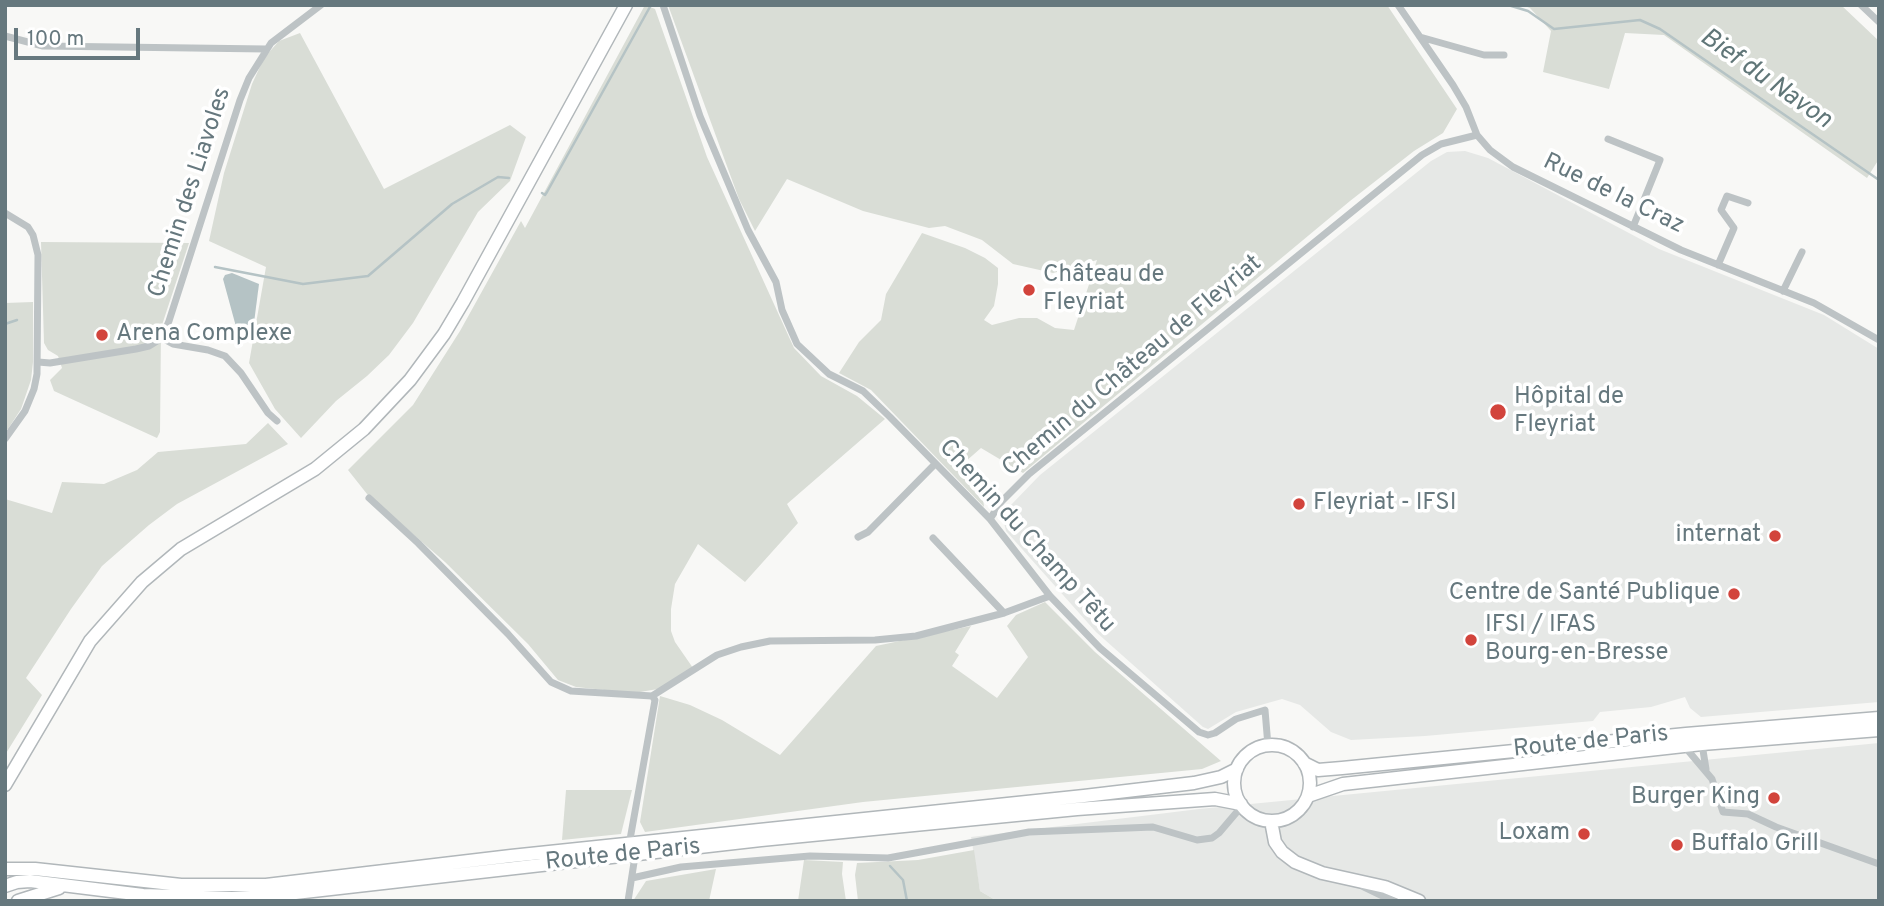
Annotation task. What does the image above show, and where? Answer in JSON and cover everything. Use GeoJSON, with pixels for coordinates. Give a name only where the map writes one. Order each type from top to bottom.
{"type":"FeatureCollection","features":[{"type":"Feature","properties":{"kind":"main road"},"geometry":{"type":"LineString","coordinates":[[5,785],[90,641],[134,590],[181,549],[315,469],[363,429],[410,380],[444,334],[463,302],[626,5]]}},
{"type":"Feature","properties":{"kind":"main road","name":"Route de Paris"},"geometry":{"type":"LineString","coordinates":[[1304,763],[1318,770],[1879,718]]}},
{"type":"Feature","properties":{"kind":"main road","name":"Route de Paris"},"geometry":{"type":"LineString","coordinates":[[1308,796],[1343,785],[1702,744],[1879,730]]}},
{"type":"Feature","properties":{"kind":"main road"},"geometry":{"type":"LineString","coordinates":[[1268,746],[1289,749],[1304,763],[1310,785],[1308,796],[1304,804],[1290,817],[1271,821],[1255,817],[1241,805],[1234,781],[1237,769],[1250,753],[1268,746]]}},
{"type":"Feature","properties":{"kind":"main road","name":"Route de Paris"},"geometry":{"type":"LineString","coordinates":[[5,886],[30,881],[143,895],[232,898],[269,896],[1194,783],[1220,777],[1237,769]]}},
{"type":"Feature","properties":{"kind":"main road","name":"Route de Paris"},"geometry":{"type":"LineString","coordinates":[[5,869],[35,869],[181,884],[266,885],[511,856],[761,840],[1077,809],[1215,799],[1241,805]]}},
{"type":"Feature","properties":{"kind":"main road"},"geometry":{"type":"LineString","coordinates":[[1271,821],[1275,842],[1282,852],[1295,862],[1311,870],[1385,887],[1419,901]]}},
{"type":"Feature","properties":{"kind":"main road"},"geometry":{"type":"LineString","coordinates":[[18,901],[70,886]]}},
{"type":"Feature","properties":{"kind":"street","name":"Chemin des Liavoles"},"geometry":{"type":"LineString","coordinates":[[162,338],[240,100],[265,49],[321,5]]}},
{"type":"Feature","properties":{"kind":"street","name":"Chemin du Champ Têtu"},"geometry":{"type":"LineString","coordinates":[[663,5],[700,116],[748,230],[776,282],[782,310],[797,344],[829,374],[863,391],[990,519],[1050,596],[1100,648],[1199,732],[1208,735],[1215,733],[1236,719],[1265,710],[1268,746]]}},
{"type":"Feature","properties":{"kind":"street","name":"Rue de la Craz"},"geometry":{"type":"LineString","coordinates":[[1398,5],[1460,96],[1477,135],[1490,150],[1513,167],[1633,228],[1814,303],[1879,340]]}},
{"type":"Feature","properties":{"kind":"street"},"geometry":{"type":"LineString","coordinates":[[1861,5],[1879,22]]}},
{"type":"Feature","properties":{"kind":"street"},"geometry":{"type":"LineString","coordinates":[[5,36],[43,46],[265,49]]}},
{"type":"Feature","properties":{"kind":"street"},"geometry":{"type":"LineString","coordinates":[[1420,37],[1484,55],[1504,55]]}},
{"type":"Feature","properties":{"kind":"street","name":"Chemin du Château de Fleyriat"},"geometry":{"type":"LineString","coordinates":[[990,519],[1001,502],[1029,474],[1422,155],[1441,144],[1477,135]]}},
{"type":"Feature","properties":{"kind":"street"},"geometry":{"type":"LineString","coordinates":[[1608,139],[1660,160],[1633,228]]}},
{"type":"Feature","properties":{"kind":"street"},"geometry":{"type":"LineString","coordinates":[[1718,265],[1734,228],[1721,210],[1727,196],[1748,203]]}},
{"type":"Feature","properties":{"kind":"street"},"geometry":{"type":"LineString","coordinates":[[5,213],[21,221],[37,245],[38,362],[30,400],[5,439]]}},
{"type":"Feature","properties":{"kind":"street"},"geometry":{"type":"LineString","coordinates":[[1783,291],[1802,252]]}},
{"type":"Feature","properties":{"kind":"street"},"geometry":{"type":"LineString","coordinates":[[38,362],[50,363],[136,349],[149,346],[162,338],[173,344],[225,356],[277,421]]}},
{"type":"Feature","properties":{"kind":"street"},"geometry":{"type":"LineString","coordinates":[[858,537],[868,532],[935,464]]}},
{"type":"Feature","properties":{"kind":"street"},"geometry":{"type":"LineString","coordinates":[[369,498],[418,543],[508,634],[551,682],[570,691],[652,696],[717,655],[741,647],[770,642],[875,640],[916,636],[1004,613],[1050,596]]}},
{"type":"Feature","properties":{"kind":"street"},"geometry":{"type":"LineString","coordinates":[[933,538],[1004,613]]}},
{"type":"Feature","properties":{"kind":"street"},"geometry":{"type":"LineString","coordinates":[[628,901],[632,878],[632,850],[655,700],[652,696]]}},
{"type":"Feature","properties":{"kind":"street"},"geometry":{"type":"LineString","coordinates":[[1702,744],[1706,769],[1719,796],[1723,812],[1748,814],[1776,827],[1879,864]]}},
{"type":"Feature","properties":{"kind":"street"},"geometry":{"type":"LineString","coordinates":[[1684,746],[1706,769]]}},
{"type":"Feature","properties":{"kind":"street"},"geometry":{"type":"LineString","coordinates":[[632,878],[681,867],[810,856],[888,858],[1029,832],[1153,827],[1198,840],[1212,838],[1219,833],[1241,805]]}},
{"type":"Feature","properties":{"kind":"street"},"geometry":{"type":"LineString","coordinates":[[1337,877],[1393,901]]}},
{"type":"Feature","properties":{"kind":"shaded area"},"geometry":{"type":"Polygon","coordinates":[[[645,5],[655,9],[707,157],[794,348],[821,376],[857,396],[885,419],[787,504],[798,523],[745,582],[698,544],[675,584],[671,609],[671,631],[675,642],[693,668],[658,689],[634,693],[576,687],[558,680],[528,644],[445,562],[367,494],[348,470],[413,405],[460,331],[521,221],[525,228],[645,5]]]}},
{"type":"Feature","properties":{"kind":"shaded area"},"geometry":{"type":"Polygon","coordinates":[[[668,5],[1387,5],[1457,109],[1443,133],[1414,151],[1350,201],[1023,473],[981,448],[965,462],[982,487],[984,507],[871,390],[839,373],[859,342],[881,320],[886,294],[922,233],[965,248],[998,268],[994,306],[984,320],[992,325],[1019,318],[1037,318],[1055,328],[1074,330],[1097,260],[1053,273],[1013,264],[982,240],[945,226],[929,228],[863,211],[787,179],[755,231],[739,199],[668,5]]]}},
{"type":"Feature","properties":{"kind":"shaded area"},"geometry":{"type":"Polygon","coordinates":[[[1522,5],[1841,5],[1879,41],[1879,159],[1867,178],[1664,35],[1625,33],[1609,89],[1543,72],[1551,31],[1530,8],[1522,5]]]}},
{"type":"Feature","properties":{"kind":"shaded area"},"geometry":{"type":"Polygon","coordinates":[[[300,33],[384,189],[510,125],[526,137],[510,181],[478,212],[413,323],[389,355],[336,401],[301,438],[275,409],[249,363],[266,267],[209,241],[224,173],[252,84],[264,58],[279,41],[300,33]]]}},
{"type":"Feature","properties":{"kind":"shaded area","name":"Hôpital de Fleyriat"},"geometry":{"type":"Polygon","coordinates":[[[1465,151],[1488,158],[1659,249],[1824,315],[1879,349],[1879,702],[1701,717],[1690,708],[1685,697],[1651,707],[1600,712],[1593,721],[1351,740],[1331,732],[1300,705],[1282,699],[1236,712],[1208,729],[1096,632],[1006,531],[1003,519],[1008,508],[1040,475],[1431,161],[1447,152],[1465,151]]]}},
{"type":"Feature","properties":{"kind":"shaded area","name":"Arena Complexe"},"geometry":{"type":"Polygon","coordinates":[[[41,242],[189,243],[161,328],[160,432],[157,438],[54,391],[50,380],[62,368],[58,356],[48,350],[44,343],[41,242]]]}},
{"type":"Feature","properties":{"kind":"shaded area"},"geometry":{"type":"Polygon","coordinates":[[[232,273],[259,284],[252,338],[238,334],[223,279],[225,275],[232,273]]]}},
{"type":"Feature","properties":{"kind":"shaded area"},"geometry":{"type":"Polygon","coordinates":[[[33,302],[31,380],[21,409],[8,429],[5,429],[5,303],[33,302]]]}},
{"type":"Feature","properties":{"kind":"shaded area"},"geometry":{"type":"Polygon","coordinates":[[[268,423],[288,444],[177,504],[102,566],[26,678],[42,695],[5,755],[5,499],[52,513],[62,482],[104,484],[137,470],[158,452],[246,444],[268,423]]]}},
{"type":"Feature","properties":{"kind":"shaded area"},"geometry":{"type":"Polygon","coordinates":[[[1045,602],[1095,652],[1221,761],[1202,769],[863,802],[645,832],[640,822],[660,696],[690,705],[722,720],[780,755],[876,646],[971,626],[955,652],[959,655],[952,666],[997,698],[1028,657],[1007,626],[1016,615],[1045,602]]]}},
{"type":"Feature","properties":{"kind":"shaded area"},"geometry":{"type":"Polygon","coordinates":[[[1879,743],[1879,901],[997,901],[980,891],[971,837],[1199,809],[1879,743]]]}},
{"type":"Feature","properties":{"kind":"shaded area"},"geometry":{"type":"Polygon","coordinates":[[[566,790],[632,790],[621,834],[562,840],[566,790]]]}},
{"type":"Feature","properties":{"kind":"shaded area"},"geometry":{"type":"Polygon","coordinates":[[[974,850],[980,891],[997,901],[858,901],[855,875],[857,863],[918,860],[974,850]]]}},
{"type":"Feature","properties":{"kind":"shaded area"},"geometry":{"type":"Polygon","coordinates":[[[804,860],[843,862],[846,901],[798,901],[804,860]]]}},
{"type":"Feature","properties":{"kind":"shaded area"},"geometry":{"type":"Polygon","coordinates":[[[716,869],[709,901],[633,901],[646,881],[716,869]]]}},
{"type":"Feature","properties":{"kind":"waterway","name":"Bief du Navon"},"geometry":{"type":"LineString","coordinates":[[542,193],[545,195],[547,192],[651,5]]}},
{"type":"Feature","properties":{"kind":"waterway","name":"Bief du Navon"},"geometry":{"type":"LineString","coordinates":[[1508,5],[1528,11],[1554,29],[1640,20],[1660,29],[1879,180]]}},
{"type":"Feature","properties":{"kind":"waterway","name":"Bief du Navon"},"geometry":{"type":"LineString","coordinates":[[215,267],[303,284],[368,276],[452,204],[498,177],[509,178]]}},
{"type":"Feature","properties":{"kind":"waterway","name":"Bief du Navon"},"geometry":{"type":"LineString","coordinates":[[5,324],[17,320]]}},
{"type":"Feature","properties":{"kind":"waterway"},"geometry":{"type":"LineString","coordinates":[[890,866],[903,880],[907,901]]}},
{"type":"Feature","properties":{"kind":"place","name":"Château de Fleyriat"},"geometry":{"type":"Point","coordinates":[1029,290]}},
{"type":"Feature","properties":{"kind":"place","name":"Arena Complexe"},"geometry":{"type":"Point","coordinates":[102,335]}},
{"type":"Feature","properties":{"kind":"place","name":"Hôpital de Fleyriat"},"geometry":{"type":"Point","coordinates":[1498,412]}},
{"type":"Feature","properties":{"kind":"place","name":"Fleyriat - IFSI"},"geometry":{"type":"Point","coordinates":[1299,504]}},
{"type":"Feature","properties":{"kind":"place","name":"internat"},"geometry":{"type":"Point","coordinates":[1775,536]}},
{"type":"Feature","properties":{"kind":"place","name":"Centre de Santé Publique"},"geometry":{"type":"Point","coordinates":[1734,594]}},
{"type":"Feature","properties":{"kind":"place","name":"IFSI / IFAS Bourg-en-Bresse"},"geometry":{"type":"Point","coordinates":[1471,640]}},
{"type":"Feature","properties":{"kind":"place","name":"Burger King"},"geometry":{"type":"Point","coordinates":[1774,798]}},
{"type":"Feature","properties":{"kind":"place","name":"Loxam"},"geometry":{"type":"Point","coordinates":[1584,834]}},
{"type":"Feature","properties":{"kind":"place","name":"Buffalo Grill"},"geometry":{"type":"Point","coordinates":[1677,845]}}]}
